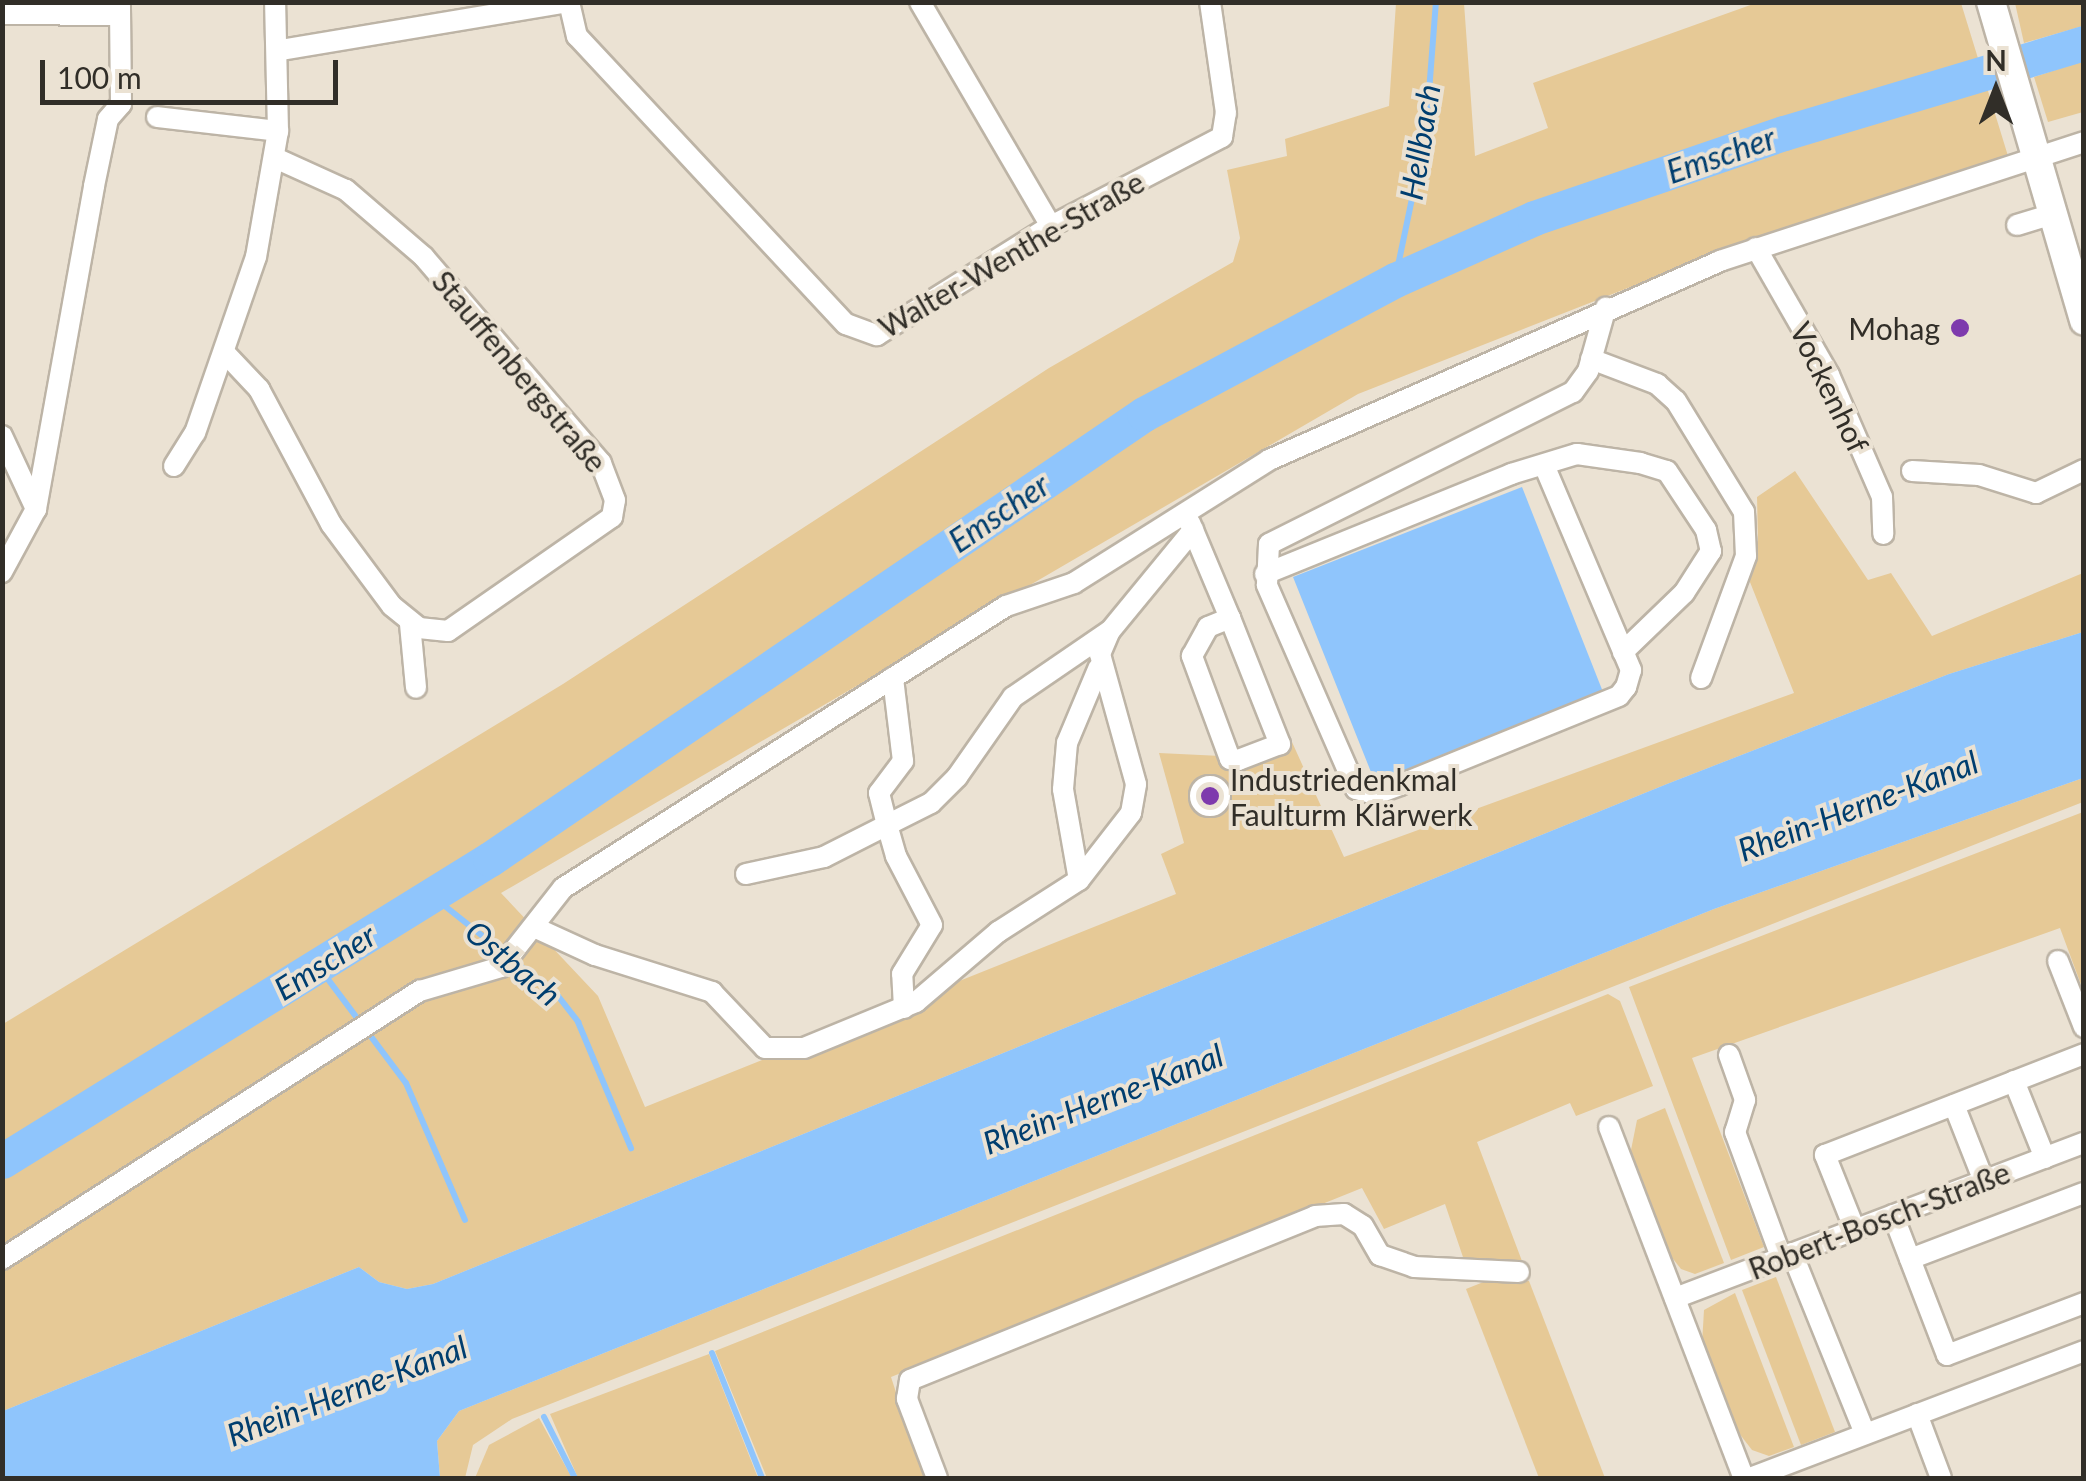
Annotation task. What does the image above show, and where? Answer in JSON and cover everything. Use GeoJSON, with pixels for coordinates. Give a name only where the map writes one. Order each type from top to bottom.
{"type":"FeatureCollection","features":[{"type":"Feature","properties":{"kind":"main road"},"geometry":{"type":"LineString","coordinates":[[1994,14],[2084,321]]}},
{"type":"Feature","properties":{"kind":"street"},"geometry":{"type":"LineString","coordinates":[[174,466],[196,432],[256,257],[278,131],[281,50],[275,2]]}},
{"type":"Feature","properties":{"kind":"street"},"geometry":{"type":"LineString","coordinates":[[281,50],[568,2]]}},
{"type":"Feature","properties":{"kind":"street","name":"Walter-Wenthe-Straße"},"geometry":{"type":"LineString","coordinates":[[568,2],[577,36],[860,335],[895,327],[952,284],[1222,136],[1226,113],[1210,2]]}},
{"type":"Feature","properties":{"kind":"street"},"geometry":{"type":"LineString","coordinates":[[920,2],[1052,226]]}},
{"type":"Feature","properties":{"kind":"street"},"geometry":{"type":"LineString","coordinates":[[2,14],[120,9],[122,104],[108,119],[36,508],[2,572]]}},
{"type":"Feature","properties":{"kind":"street"},"geometry":{"type":"LineString","coordinates":[[156,117],[278,131]]}},
{"type":"Feature","properties":{"kind":"street"},"geometry":{"type":"LineString","coordinates":[[2,1259],[420,991],[501,968],[532,934],[562,888],[1006,606],[1074,582],[1190,524],[1269,460],[1606,307],[1756,248],[2084,142]]}},
{"type":"Feature","properties":{"kind":"street","name":"Stauffenbergstraße"},"geometry":{"type":"LineString","coordinates":[[275,158],[346,190],[424,257],[496,334],[611,481],[612,517],[600,532],[448,631],[414,626]]}},
{"type":"Feature","properties":{"kind":"street"},"geometry":{"type":"LineString","coordinates":[[2017,225],[2052,214]]}},
{"type":"Feature","properties":{"kind":"street","name":"Vockenhof"},"geometry":{"type":"LineString","coordinates":[[1756,248],[1829,374],[1882,497],[1883,534]]}},
{"type":"Feature","properties":{"kind":"street"},"geometry":{"type":"LineString","coordinates":[[1544,466],[1630,670],[1619,696],[1376,794],[1356,789],[1347,777],[1265,574],[1269,544],[1573,392],[1591,359],[1606,307]]}},
{"type":"Feature","properties":{"kind":"street"},"geometry":{"type":"LineString","coordinates":[[225,353],[259,389],[330,524],[414,626],[423,685]]}},
{"type":"Feature","properties":{"kind":"street"},"geometry":{"type":"LineString","coordinates":[[1591,359],[1657,384],[1676,401],[1744,512],[1746,556],[1701,678]]}},
{"type":"Feature","properties":{"kind":"street"},"geometry":{"type":"LineString","coordinates":[[2,436],[36,508]]}},
{"type":"Feature","properties":{"kind":"street"},"geometry":{"type":"LineString","coordinates":[[1265,574],[1577,454],[1667,471],[1706,530],[1711,551],[1705,566],[1622,652]]}},
{"type":"Feature","properties":{"kind":"street"},"geometry":{"type":"LineString","coordinates":[[1912,472],[1979,475],[2036,493],[2084,470]]}},
{"type":"Feature","properties":{"kind":"street"},"geometry":{"type":"LineString","coordinates":[[1190,524],[1230,618],[1280,744],[1238,760],[1230,759],[1192,656],[1208,627],[1230,618]]}},
{"type":"Feature","properties":{"kind":"street"},"geometry":{"type":"LineString","coordinates":[[746,874],[824,857],[930,802],[957,777],[1013,697],[1110,631],[1190,524]]}},
{"type":"Feature","properties":{"kind":"street"},"geometry":{"type":"LineString","coordinates":[[1080,880],[1063,789],[1068,744],[1110,631]]}},
{"type":"Feature","properties":{"kind":"street"},"geometry":{"type":"LineString","coordinates":[[532,934],[712,992],[765,1048],[804,1048],[904,1008],[998,932],[1080,880],[1131,813],[1136,784],[1099,666]]}},
{"type":"Feature","properties":{"kind":"street"},"geometry":{"type":"LineString","coordinates":[[893,678],[904,762],[879,793],[896,856],[932,925],[902,974],[904,1008]]}},
{"type":"Feature","properties":{"kind":"street"},"geometry":{"type":"LineString","coordinates":[[2058,962],[2084,1027]]}},
{"type":"Feature","properties":{"kind":"street"},"geometry":{"type":"LineString","coordinates":[[1854,1230],[1825,1155],[2084,1054]]}},
{"type":"Feature","properties":{"kind":"street"},"geometry":{"type":"LineString","coordinates":[[1729,1055],[1745,1100],[1735,1132],[1865,1434]]}},
{"type":"Feature","properties":{"kind":"street"},"geometry":{"type":"LineString","coordinates":[[2014,1081],[2045,1158]]}},
{"type":"Feature","properties":{"kind":"street"},"geometry":{"type":"LineString","coordinates":[[1954,1105],[1984,1181]]}},
{"type":"Feature","properties":{"kind":"street"},"geometry":{"type":"LineString","coordinates":[[1609,1127],[1747,1478],[2082,1355]]}},
{"type":"Feature","properties":{"kind":"street","name":"Robert-Bosch-Straße"},"geometry":{"type":"LineString","coordinates":[[1675,1298],[2084,1143]]}},
{"type":"Feature","properties":{"kind":"street"},"geometry":{"type":"LineString","coordinates":[[1910,1260],[2084,1193]]}},
{"type":"Feature","properties":{"kind":"street"},"geometry":{"type":"LineString","coordinates":[[938,1478],[906,1400],[910,1380],[1314,1216],[1344,1214],[1364,1226],[1380,1255],[1414,1267],[1519,1272]]}},
{"type":"Feature","properties":{"kind":"street"},"geometry":{"type":"LineString","coordinates":[[1893,1215],[1947,1355],[2084,1303]]}},
{"type":"Feature","properties":{"kind":"street"},"geometry":{"type":"LineString","coordinates":[[1917,1414],[1942,1478]]}},
{"type":"Feature","properties":{"kind":"shaded area"},"geometry":{"type":"Polygon","coordinates":[[[1396,3],[1464,3],[1475,156],[1548,128],[1533,83],[1756,3],[1961,3],[2008,156],[1750,240],[1358,394],[501,893],[598,996],[645,1107],[1176,894],[1161,854],[1184,843],[1159,753],[1221,756],[1287,731],[1344,857],[1794,693],[1746,572],[1758,540],[1757,497],[1795,471],[1868,580],[1891,573],[1932,636],[2083,573],[2083,632],[1949,674],[1667,784],[433,1284],[407,1289],[379,1282],[359,1267],[3,1411],[3,1024],[563,684],[1049,368],[1233,262],[1240,238],[1227,170],[1287,156],[1285,139],[1389,106],[1396,3]]]}},
{"type":"Feature","properties":{"kind":"shaded area"},"geometry":{"type":"Polygon","coordinates":[[[2015,3],[2083,3],[2083,26],[2024,43],[2015,3]]]}},
{"type":"Feature","properties":{"kind":"shaded area"},"geometry":{"type":"Polygon","coordinates":[[[2083,61],[2083,112],[2048,122],[2034,77],[2083,61]]]}},
{"type":"Feature","properties":{"kind":"shaded area"},"geometry":{"type":"Polygon","coordinates":[[[2083,778],[2083,802],[512,1419],[473,1445],[465,1478],[440,1478],[437,1441],[459,1411],[1714,909],[2083,778]]]}},
{"type":"Feature","properties":{"kind":"shaded area"},"geometry":{"type":"Polygon","coordinates":[[[2083,812],[2083,990],[2060,928],[1692,1058],[1764,1247],[1731,1260],[1629,987],[2083,812]]]}},
{"type":"Feature","properties":{"kind":"shaded area"},"geometry":{"type":"Polygon","coordinates":[[[1608,994],[1620,1001],[1653,1086],[1576,1116],[1570,1103],[1477,1142],[1522,1261],[1465,1263],[1445,1204],[1384,1229],[1362,1188],[891,1377],[924,1478],[767,1478],[715,1351],[1608,994]]]}},
{"type":"Feature","properties":{"kind":"shaded area"},"geometry":{"type":"Polygon","coordinates":[[[1665,1108],[1724,1263],[1695,1274],[1681,1269],[1666,1250],[1630,1155],[1637,1120],[1665,1108]]]}},
{"type":"Feature","properties":{"kind":"shaded area"},"geometry":{"type":"Polygon","coordinates":[[[1776,1277],[1835,1432],[1801,1445],[1742,1290],[1776,1277]]]}},
{"type":"Feature","properties":{"kind":"shaded area"},"geometry":{"type":"Polygon","coordinates":[[[1486,1281],[1529,1281],[1605,1478],[1539,1478],[1466,1289],[1486,1281]]]}},
{"type":"Feature","properties":{"kind":"shaded area"},"geometry":{"type":"Polygon","coordinates":[[[1735,1293],[1794,1447],[1769,1456],[1752,1450],[1735,1428],[1702,1344],[1704,1310],[1735,1293]]]}},
{"type":"Feature","properties":{"kind":"shaded area"},"geometry":{"type":"Polygon","coordinates":[[[709,1354],[758,1478],[578,1478],[550,1414],[709,1354]]]}},
{"type":"Feature","properties":{"kind":"shaded area"},"geometry":{"type":"Polygon","coordinates":[[[539,1418],[572,1478],[475,1478],[489,1445],[539,1418]]]}},
{"type":"Feature","properties":{"kind":"water"},"geometry":{"type":"Polygon","coordinates":[[[1522,487],[1603,692],[1375,782],[1293,577],[1522,487]]]}},
{"type":"Feature","properties":{"kind":"water","name":"Rhein-Herne-Kanal"},"geometry":{"type":"Polygon","coordinates":[[[2083,632],[2083,778],[1714,909],[459,1411],[437,1441],[440,1478],[3,1478],[3,1411],[359,1267],[379,1282],[407,1289],[433,1284],[1667,784],[1949,674],[2083,632]]]}},
{"type":"Feature","properties":{"kind":"waterway","name":"Hellbach"},"geometry":{"type":"LineString","coordinates":[[1395,280],[1426,131],[1436,2]]}},
{"type":"Feature","properties":{"kind":"waterway","name":"Emscher"},"geometry":{"type":"LineString","coordinates":[[2,1161],[490,859],[1144,414],[1395,280],[1534,218],[1784,133],[2084,43]]}},
{"type":"Feature","properties":{"kind":"waterway","name":"Ostbach"},"geometry":{"type":"LineString","coordinates":[[431,895],[558,996],[578,1022],[631,1148]]}},
{"type":"Feature","properties":{"kind":"waterway","name":"Ostbach"},"geometry":{"type":"LineString","coordinates":[[318,966],[406,1083],[465,1220]]}},
{"type":"Feature","properties":{"kind":"waterway","name":"Ostbach"},"geometry":{"type":"LineString","coordinates":[[712,1353],[762,1478]]}},
{"type":"Feature","properties":{"kind":"waterway","name":"Ostbach"},"geometry":{"type":"LineString","coordinates":[[544,1417],[575,1478]]}},
{"type":"Feature","properties":{"kind":"place","name":"Mohag"},"geometry":{"type":"Point","coordinates":[1960,328]}},
{"type":"Feature","properties":{"kind":"place","name":"Industriedenkmal Faulturm Klärwerk"},"geometry":{"type":"Point","coordinates":[1210,796]}}]}
